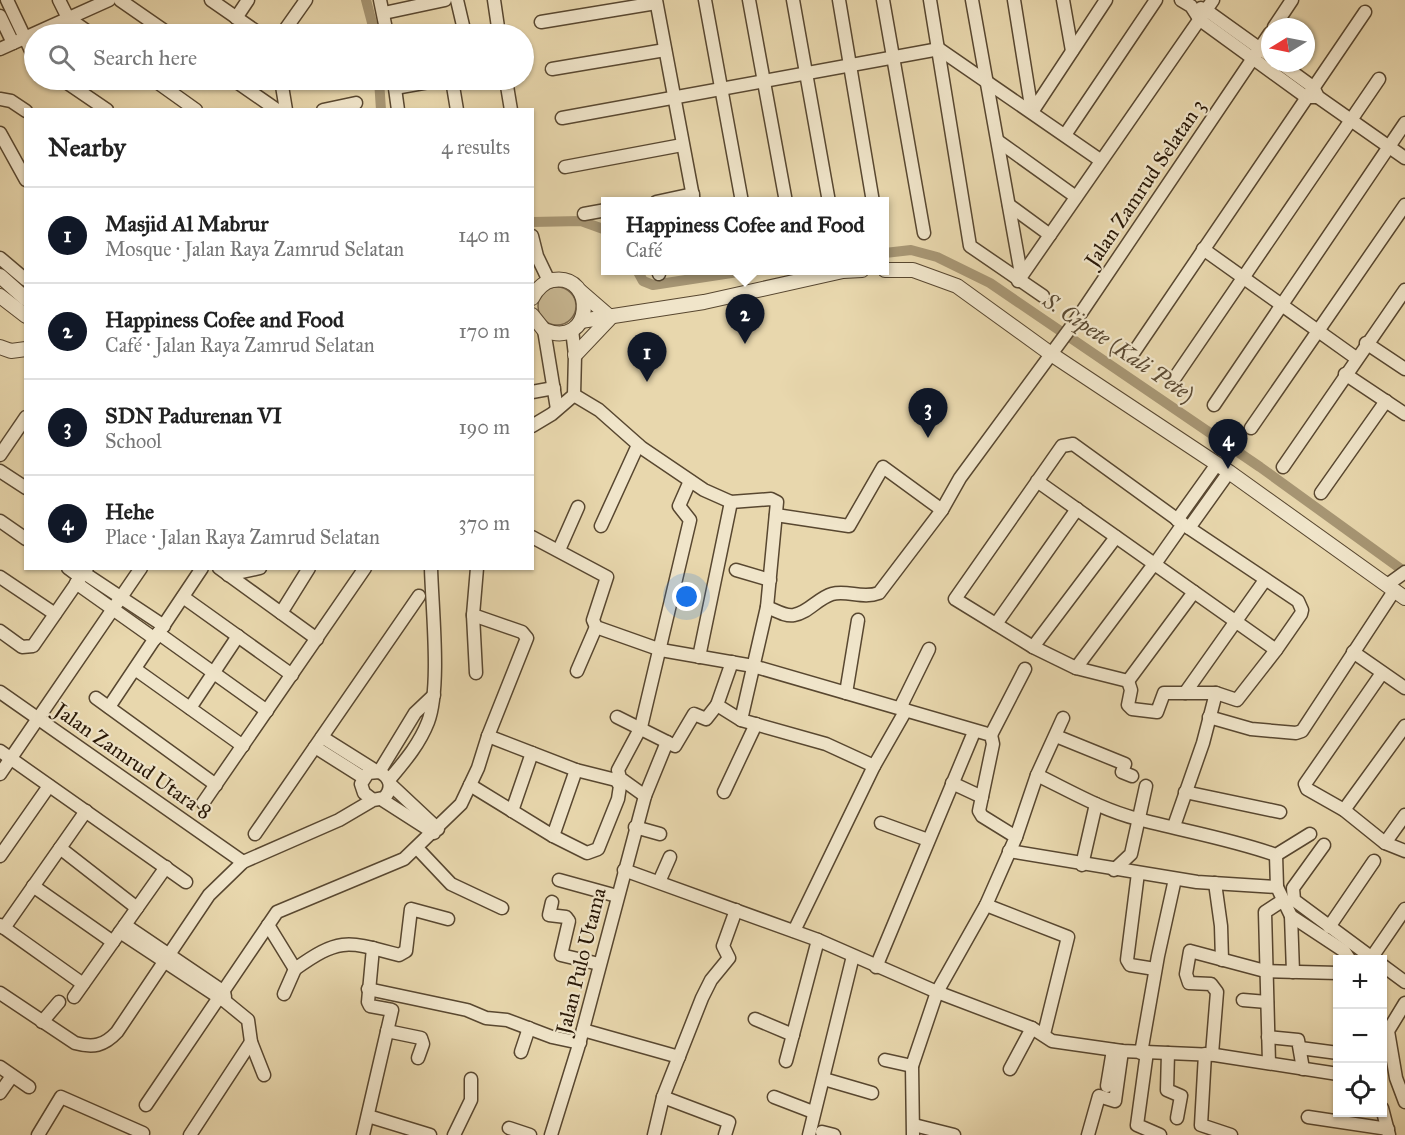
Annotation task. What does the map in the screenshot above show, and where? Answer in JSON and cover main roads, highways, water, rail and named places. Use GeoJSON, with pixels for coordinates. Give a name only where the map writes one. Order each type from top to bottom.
{"type":"FeatureCollection","features":[{"type":"Feature","properties":{"kind":"waterway","name":"S. Cipete (Kali Pete)"},"geometry":{"type":"LineString","coordinates":[[366,0],[372,24]]}},
{"type":"Feature","properties":{"kind":"waterway","name":"S. Cipete (Kali Pete)"},"geometry":{"type":"LineString","coordinates":[[380,90],[381,108]]}},
{"type":"Feature","properties":{"kind":"waterway","name":"S. Cipete (Kali Pete)"},"geometry":{"type":"LineString","coordinates":[[534,222],[581,221],[601,228]]}},
{"type":"Feature","properties":{"kind":"waterway","name":"S. Cipete (Kali Pete)"},"geometry":{"type":"LineString","coordinates":[[889,253],[911,250],[937,257],[990,283],[1260,467],[1405,572]]}},
{"type":"Feature","properties":{"kind":"waterway","name":"S. Cipete (Kali Pete)"},"geometry":{"type":"LineString","coordinates":[[640,275],[643,281],[653,285],[718,275]]}},
{"type":"Feature","properties":{"kind":"place","name":"Happiness Cofee and Food"},"geometry":{"type":"Point","coordinates":[745,344]}},
{"type":"Feature","properties":{"kind":"place","name":"Masjid Al Mabrur"},"geometry":{"type":"Point","coordinates":[647,382]}},
{"type":"Feature","properties":{"kind":"place","name":"SDN Padurenan VI"},"geometry":{"type":"Point","coordinates":[928,438]}},
{"type":"Feature","properties":{"kind":"place","name":"Hehe"},"geometry":{"type":"Point","coordinates":[1228,469]}}]}
